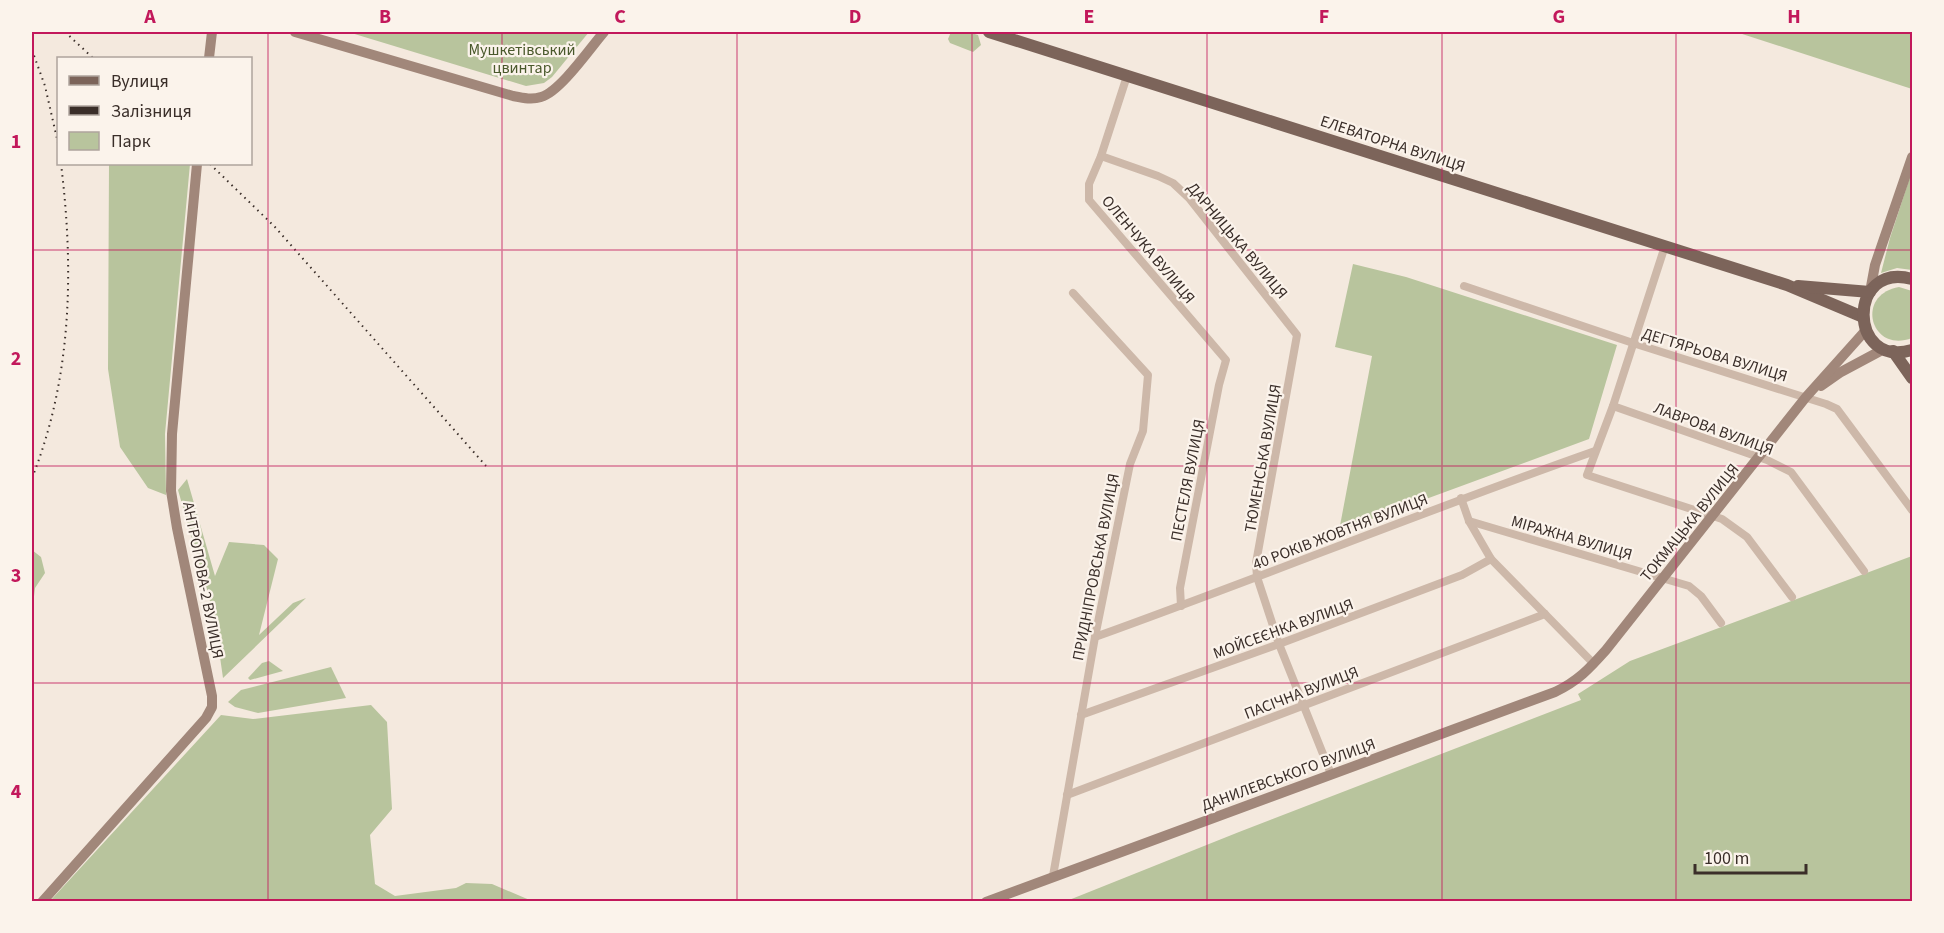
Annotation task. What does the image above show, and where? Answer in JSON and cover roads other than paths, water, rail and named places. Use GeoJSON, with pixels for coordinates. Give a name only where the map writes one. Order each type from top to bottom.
{"type":"FeatureCollection","features":[{"type":"Feature","properties":{"kind":"main road","name":"ЕЛЕВАТОРНА ВУЛИЦЯ"},"geometry":{"type":"LineString","coordinates":[[989,32],[1787,285],[1863,317]]}},
{"type":"Feature","properties":{"kind":"main road"},"geometry":{"type":"LineString","coordinates":[[1912,279],[1896,277],[1886,279],[1870,292],[1864,304],[1863,317],[1866,330],[1874,342],[1888,350],[1912,378]]}},
{"type":"Feature","properties":{"kind":"main road","name":"ЕЛЕВАТОРНА ВУЛИЦЯ"},"geometry":{"type":"LineString","coordinates":[[1787,285],[1870,292]]}},
{"type":"Feature","properties":{"kind":"main road"},"geometry":{"type":"LineString","coordinates":[[1888,350],[1912,350]]}},
{"type":"Feature","properties":{"kind":"street"},"geometry":{"type":"LineString","coordinates":[[209,57],[212,32]]}},
{"type":"Feature","properties":{"kind":"street"},"geometry":{"type":"LineString","coordinates":[[295,32],[529,99],[544,97],[557,88],[604,32]]}},
{"type":"Feature","properties":{"kind":"street","name":"ОЛЕНЧУКА ВУЛИЦЯ"},"geometry":{"type":"LineString","coordinates":[[1127,76],[1101,156],[1089,184],[1089,200],[1226,360]]}},
{"type":"Feature","properties":{"kind":"street","name":"ДАРНИЦЬКА ВУЛИЦЯ"},"geometry":{"type":"LineString","coordinates":[[1101,156],[1173,183],[1189,198],[1285,318]]}},
{"type":"Feature","properties":{"kind":"street"},"geometry":{"type":"LineString","coordinates":[[1870,292],[1875,265],[1912,157]]}},
{"type":"Feature","properties":{"kind":"street","name":"АНТРОПОВА-2 ВУЛИЦЯ"},"geometry":{"type":"LineString","coordinates":[[42,902],[206,718],[212,708],[212,696],[171,491],[172,434],[197,165]]}},
{"type":"Feature","properties":{"kind":"street"},"geometry":{"type":"LineString","coordinates":[[1665,246],[1613,406],[1587,475],[1722,519],[1747,537],[1792,597]]}},
{"type":"Feature","properties":{"kind":"street","name":"ДЕГТЯРЬОВА ВУЛИЦЯ"},"geometry":{"type":"LineString","coordinates":[[1464,286],[1837,409],[1912,510]]}},
{"type":"Feature","properties":{"kind":"street","name":"ПРИДНІПРОВСЬКА ВУЛИЦЯ"},"geometry":{"type":"LineString","coordinates":[[1053,876],[1095,637],[1130,464],[1143,431],[1148,375],[1073,293]]}},
{"type":"Feature","properties":{"kind":"street","name":"ТЮМЕНСЬКА ВУЛИЦЯ"},"geometry":{"type":"LineString","coordinates":[[1285,318],[1298,335],[1256,563],[1257,577],[1279,644],[1331,774]]}},
{"type":"Feature","properties":{"kind":"street","name":"ТОКМАЦЬКА ВУЛИЦЯ"},"geometry":{"type":"LineString","coordinates":[[1594,664],[1806,397],[1866,330]]}},
{"type":"Feature","properties":{"kind":"street","name":"ТОКМАЦЬКА ВУЛИЦЯ"},"geometry":{"type":"LineString","coordinates":[[1806,397],[1841,372],[1888,350]]}},
{"type":"Feature","properties":{"kind":"street","name":"ПЕСТЕЛЯ ВУЛИЦЯ"},"geometry":{"type":"LineString","coordinates":[[1181,606],[1180,588],[1219,385],[1226,360]]}},
{"type":"Feature","properties":{"kind":"street","name":"ЛАВРОВА ВУЛИЦЯ"},"geometry":{"type":"LineString","coordinates":[[1613,406],[1760,457],[1791,472],[1864,571]]}},
{"type":"Feature","properties":{"kind":"street","name":"40 РОКІВ ЖОВТНЯ ВУЛИЦЯ"},"geometry":{"type":"LineString","coordinates":[[1095,637],[1461,498],[1595,451]]}},
{"type":"Feature","properties":{"kind":"street"},"geometry":{"type":"LineString","coordinates":[[1461,498],[1469,521],[1491,559],[1594,664]]}},
{"type":"Feature","properties":{"kind":"street","name":"МІРАЖНА ВУЛИЦЯ"},"geometry":{"type":"LineString","coordinates":[[1469,521],[1689,586],[1701,596],[1721,623]]}},
{"type":"Feature","properties":{"kind":"street","name":"МОЙСЕЄНКА ВУЛИЦЯ"},"geometry":{"type":"LineString","coordinates":[[1081,715],[1462,575],[1491,559]]}},
{"type":"Feature","properties":{"kind":"street","name":"ПАСІЧНА ВУЛИЦЯ"},"geometry":{"type":"LineString","coordinates":[[1067,795],[1545,614]]}},
{"type":"Feature","properties":{"kind":"street","name":"ДАНИЛЕВСЬКОГО ВУЛИЦЯ"},"geometry":{"type":"LineString","coordinates":[[986,902],[1555,692],[1578,680],[1594,664]]}},
{"type":"Feature","properties":{"kind":"railway"},"geometry":{"type":"LineString","coordinates":[[65,32],[92,57]]}},
{"type":"Feature","properties":{"kind":"railway"},"geometry":{"type":"LineString","coordinates":[[32,50],[45,86],[57,139]]}},
{"type":"Feature","properties":{"kind":"railway"},"geometry":{"type":"LineString","coordinates":[[32,478],[55,402],[66,323],[68,243],[61,165]]}},
{"type":"Feature","properties":{"kind":"railway"},"geometry":{"type":"LineString","coordinates":[[211,165],[275,227],[486,466]]}},
{"type":"Feature","properties":{"kind":"park label","name":"Мушкетівський цвинтар"},"geometry":{"type":"Point","coordinates":[522,58]}}]}
